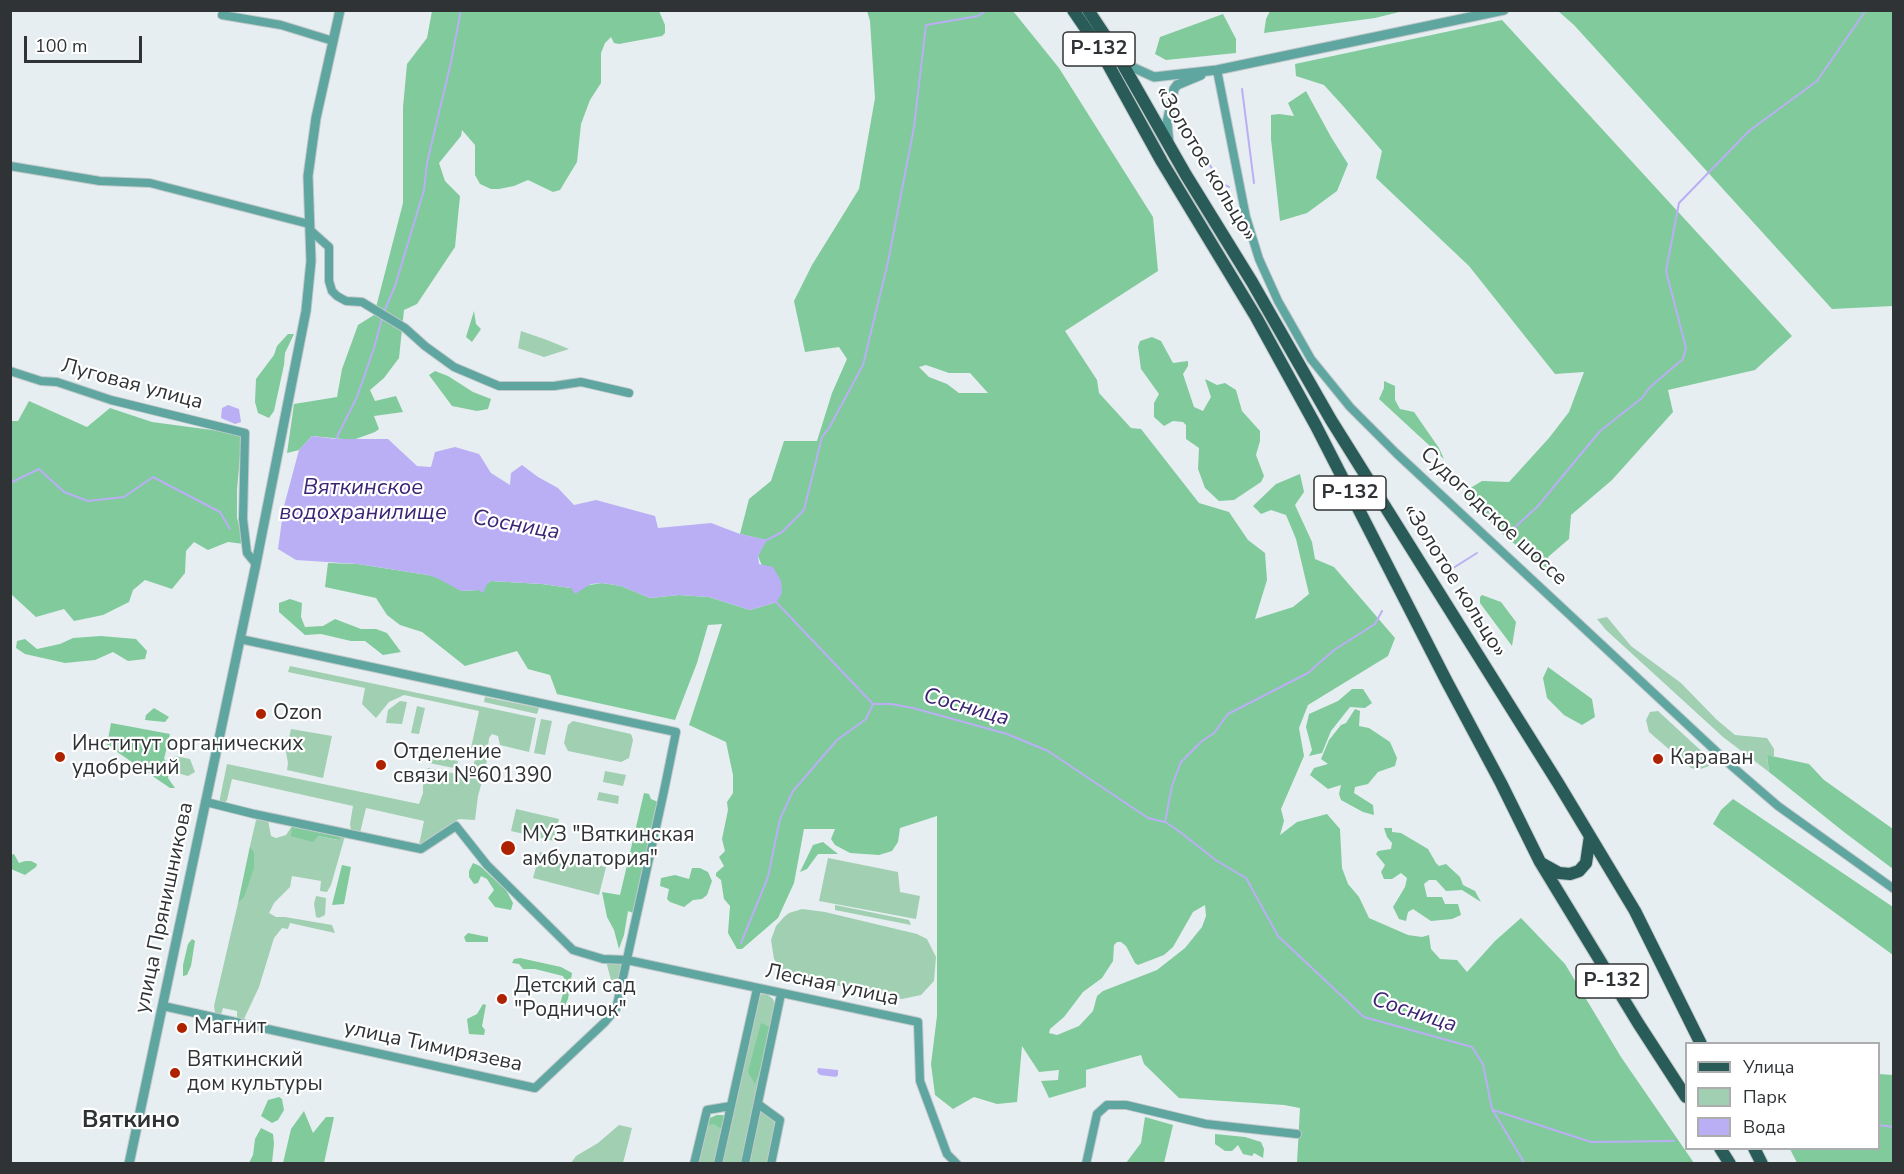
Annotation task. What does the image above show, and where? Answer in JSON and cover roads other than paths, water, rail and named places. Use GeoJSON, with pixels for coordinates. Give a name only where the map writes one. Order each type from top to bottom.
{"type":"FeatureCollection","features":[{"type":"Feature","properties":{"kind":"main road","name":"«Золотое кольцо»"},"geometry":{"type":"LineString","coordinates":[[1073,10],[1099,48],[1162,162],[1256,317],[1316,426],[1540,862],[1685,1095]]}},
{"type":"Feature","properties":{"kind":"main road","name":"Р-132"},"geometry":{"type":"LineString","coordinates":[[1089,10],[1114,49]]}},
{"type":"Feature","properties":{"kind":"main road","name":"«Золотое кольцо»"},"geometry":{"type":"LineString","coordinates":[[1114,49],[1331,420],[1635,911],[1700,1042]]}},
{"type":"Feature","properties":{"kind":"main road"},"geometry":{"type":"LineString","coordinates":[[1540,862],[1559,873],[1570,874],[1579,871],[1586,862],[1590,836]]}},
{"type":"Feature","properties":{"kind":"main road"},"geometry":{"type":"LineString","coordinates":[[1721,1150],[1730,1164]]}},
{"type":"Feature","properties":{"kind":"main road"},"geometry":{"type":"LineString","coordinates":[[1755,1150],[1762,1164]]}},
{"type":"Feature","properties":{"kind":"street","name":"улица Прянишникова"},"geometry":{"type":"LineString","coordinates":[[129,1164],[256,564],[306,311],[310,261],[308,176],[316,118],[340,10]]}},
{"type":"Feature","properties":{"kind":"street"},"geometry":{"type":"LineString","coordinates":[[1170,146],[1167,123],[1174,89],[1190,78],[1217,70],[1504,10]]}},
{"type":"Feature","properties":{"kind":"street"},"geometry":{"type":"LineString","coordinates":[[222,15],[281,25],[333,41]]}},
{"type":"Feature","properties":{"kind":"street"},"geometry":{"type":"LineString","coordinates":[[1114,49],[1132,67],[1154,76],[1217,70]]}},
{"type":"Feature","properties":{"kind":"street","name":"Судогодское шоссе"},"geometry":{"type":"LineString","coordinates":[[1217,70],[1246,217],[1259,259],[1278,301],[1311,359],[1350,407],[1734,768],[1778,806],[1893,889]]}},
{"type":"Feature","properties":{"kind":"street"},"geometry":{"type":"LineString","coordinates":[[10,166],[100,182],[150,183],[310,227],[329,247],[329,281],[336,296],[346,301],[362,302],[405,328],[454,367],[499,386],[536,387],[581,382],[629,393]]}},
{"type":"Feature","properties":{"kind":"street","name":"Луговая улица"},"geometry":{"type":"LineString","coordinates":[[10,371],[41,381],[57,382],[111,400],[245,433],[243,519],[247,553],[256,564]]}},
{"type":"Feature","properties":{"kind":"street"},"geometry":{"type":"LineString","coordinates":[[240,639],[676,732],[627,960]]}},
{"type":"Feature","properties":{"kind":"street","name":"Лесная улица"},"geometry":{"type":"LineString","coordinates":[[206,802],[422,849],[456,825],[487,864],[573,950],[603,959],[627,960],[918,1022],[920,1081],[947,1154],[957,1164]]}},
{"type":"Feature","properties":{"kind":"street","name":"улица Тимирязева"},"geometry":{"type":"LineString","coordinates":[[163,1006],[535,1088],[616,1009],[627,960]]}},
{"type":"Feature","properties":{"kind":"street"},"geometry":{"type":"LineString","coordinates":[[718,1164],[757,989]]}},
{"type":"Feature","properties":{"kind":"street"},"geometry":{"type":"LineString","coordinates":[[745,1164],[781,994]]}},
{"type":"Feature","properties":{"kind":"street"},"geometry":{"type":"LineString","coordinates":[[758,1104],[780,1120],[771,1164]]}},
{"type":"Feature","properties":{"kind":"street"},"geometry":{"type":"LineString","coordinates":[[1086,1164],[1097,1114],[1107,1105],[1126,1105],[1206,1125],[1297,1134]]}},
{"type":"Feature","properties":{"kind":"street"},"geometry":{"type":"LineString","coordinates":[[694,1164],[707,1110],[731,1106]]}},
{"type":"Feature","properties":{"kind":"water"},"geometry":{"type":"Polygon","coordinates":[[[228,405],[239,409],[241,422],[235,424],[221,418],[222,408],[228,405]]]}},
{"type":"Feature","properties":{"kind":"water","name":"Вяткинское водохранилище"},"geometry":{"type":"Polygon","coordinates":[[[312,436],[336,439],[388,439],[417,466],[431,467],[435,452],[455,447],[479,454],[491,473],[510,485],[511,473],[522,465],[558,488],[574,505],[596,500],[655,516],[658,528],[711,523],[740,534],[767,540],[758,556],[759,564],[773,567],[781,581],[782,593],[777,602],[750,610],[709,597],[679,595],[650,598],[621,586],[602,583],[591,584],[575,594],[571,588],[491,581],[483,593],[478,590],[461,591],[428,575],[358,564],[296,560],[278,549],[284,506],[299,450],[312,436]]]}},
{"type":"Feature","properties":{"kind":"water"},"geometry":{"type":"Polygon","coordinates":[[[818,1068],[838,1070],[838,1075],[836,1077],[820,1075],[817,1072],[818,1068]]]}},
{"type":"Feature","properties":{"kind":"waterway"},"geometry":{"type":"LineString","coordinates":[[384,312],[395,286],[424,190],[427,163],[461,10]]}},
{"type":"Feature","properties":{"kind":"waterway"},"geometry":{"type":"LineString","coordinates":[[765,541],[782,532],[804,510],[822,437],[863,365],[888,262],[914,127],[926,25],[978,16],[987,10]]}},
{"type":"Feature","properties":{"kind":"waterway"},"geometry":{"type":"LineString","coordinates":[[1512,530],[1538,506],[1600,431],[1642,398],[1650,387],[1683,359],[1686,348],[1666,271],[1679,203],[1749,131],[1817,81],[1866,10]]}},
{"type":"Feature","properties":{"kind":"waterway"},"geometry":{"type":"LineString","coordinates":[[1242,89],[1254,183]]}},
{"type":"Feature","properties":{"kind":"waterway"},"geometry":{"type":"LineString","coordinates":[[1191,134],[1220,182],[1229,187]]}},
{"type":"Feature","properties":{"kind":"waterway"},"geometry":{"type":"LineString","coordinates":[[336,439],[357,397],[382,318]]}},
{"type":"Feature","properties":{"kind":"waterway","name":"Сосница"},"geometry":{"type":"LineString","coordinates":[[10,483],[39,469],[64,492],[88,501],[124,497],[153,477],[220,512],[230,529]]}},
{"type":"Feature","properties":{"kind":"waterway"},"geometry":{"type":"LineString","coordinates":[[1450,570],[1477,553]]}},
{"type":"Feature","properties":{"kind":"waterway","name":"Сосница"},"geometry":{"type":"LineString","coordinates":[[775,601],[873,704],[913,708],[1007,734],[1048,751],[1148,818],[1165,822],[1176,829],[1217,861],[1246,878],[1278,936],[1364,1017],[1472,1047],[1483,1064],[1492,1109],[1525,1164]]}},
{"type":"Feature","properties":{"kind":"waterway"},"geometry":{"type":"LineString","coordinates":[[1165,822],[1172,786],[1181,762],[1202,741],[1214,733],[1228,714],[1308,673],[1334,650],[1375,624],[1382,611]]}},
{"type":"Feature","properties":{"kind":"waterway"},"geometry":{"type":"LineString","coordinates":[[741,943],[768,877],[780,819],[793,791],[837,740],[866,719],[873,704]]}},
{"type":"Feature","properties":{"kind":"waterway"},"geometry":{"type":"LineString","coordinates":[[1493,1110],[1591,1142],[1674,1141]]}},
{"type":"Feature","properties":{"kind":"waterway"},"geometry":{"type":"LineString","coordinates":[[1880,1125],[1894,1127]]}},
{"type":"Feature","properties":{"kind":"place","name":"Ozon"},"geometry":{"type":"Point","coordinates":[261,714]}},
{"type":"Feature","properties":{"kind":"place","name":"Институт органических удобрений"},"geometry":{"type":"Point","coordinates":[60,757]}},
{"type":"Feature","properties":{"kind":"place","name":"Караван"},"geometry":{"type":"Point","coordinates":[1658,759]}},
{"type":"Feature","properties":{"kind":"place","name":"Отделение связи №601390"},"geometry":{"type":"Point","coordinates":[381,765]}},
{"type":"Feature","properties":{"kind":"place","name":"МУЗ \"Вяткинская амбулатория\""},"geometry":{"type":"Point","coordinates":[508,848]}},
{"type":"Feature","properties":{"kind":"place","name":"Детский сад \"Родничок\""},"geometry":{"type":"Point","coordinates":[502,999]}},
{"type":"Feature","properties":{"kind":"place","name":"Магнит"},"geometry":{"type":"Point","coordinates":[182,1028]}},
{"type":"Feature","properties":{"kind":"place","name":"Вяткинский дом культуры"},"geometry":{"type":"Point","coordinates":[175,1073]}},
{"type":"Feature","properties":{"kind":"district","name":"Вяткино"},"geometry":{"type":"Point","coordinates":[131,1121]}}]}
